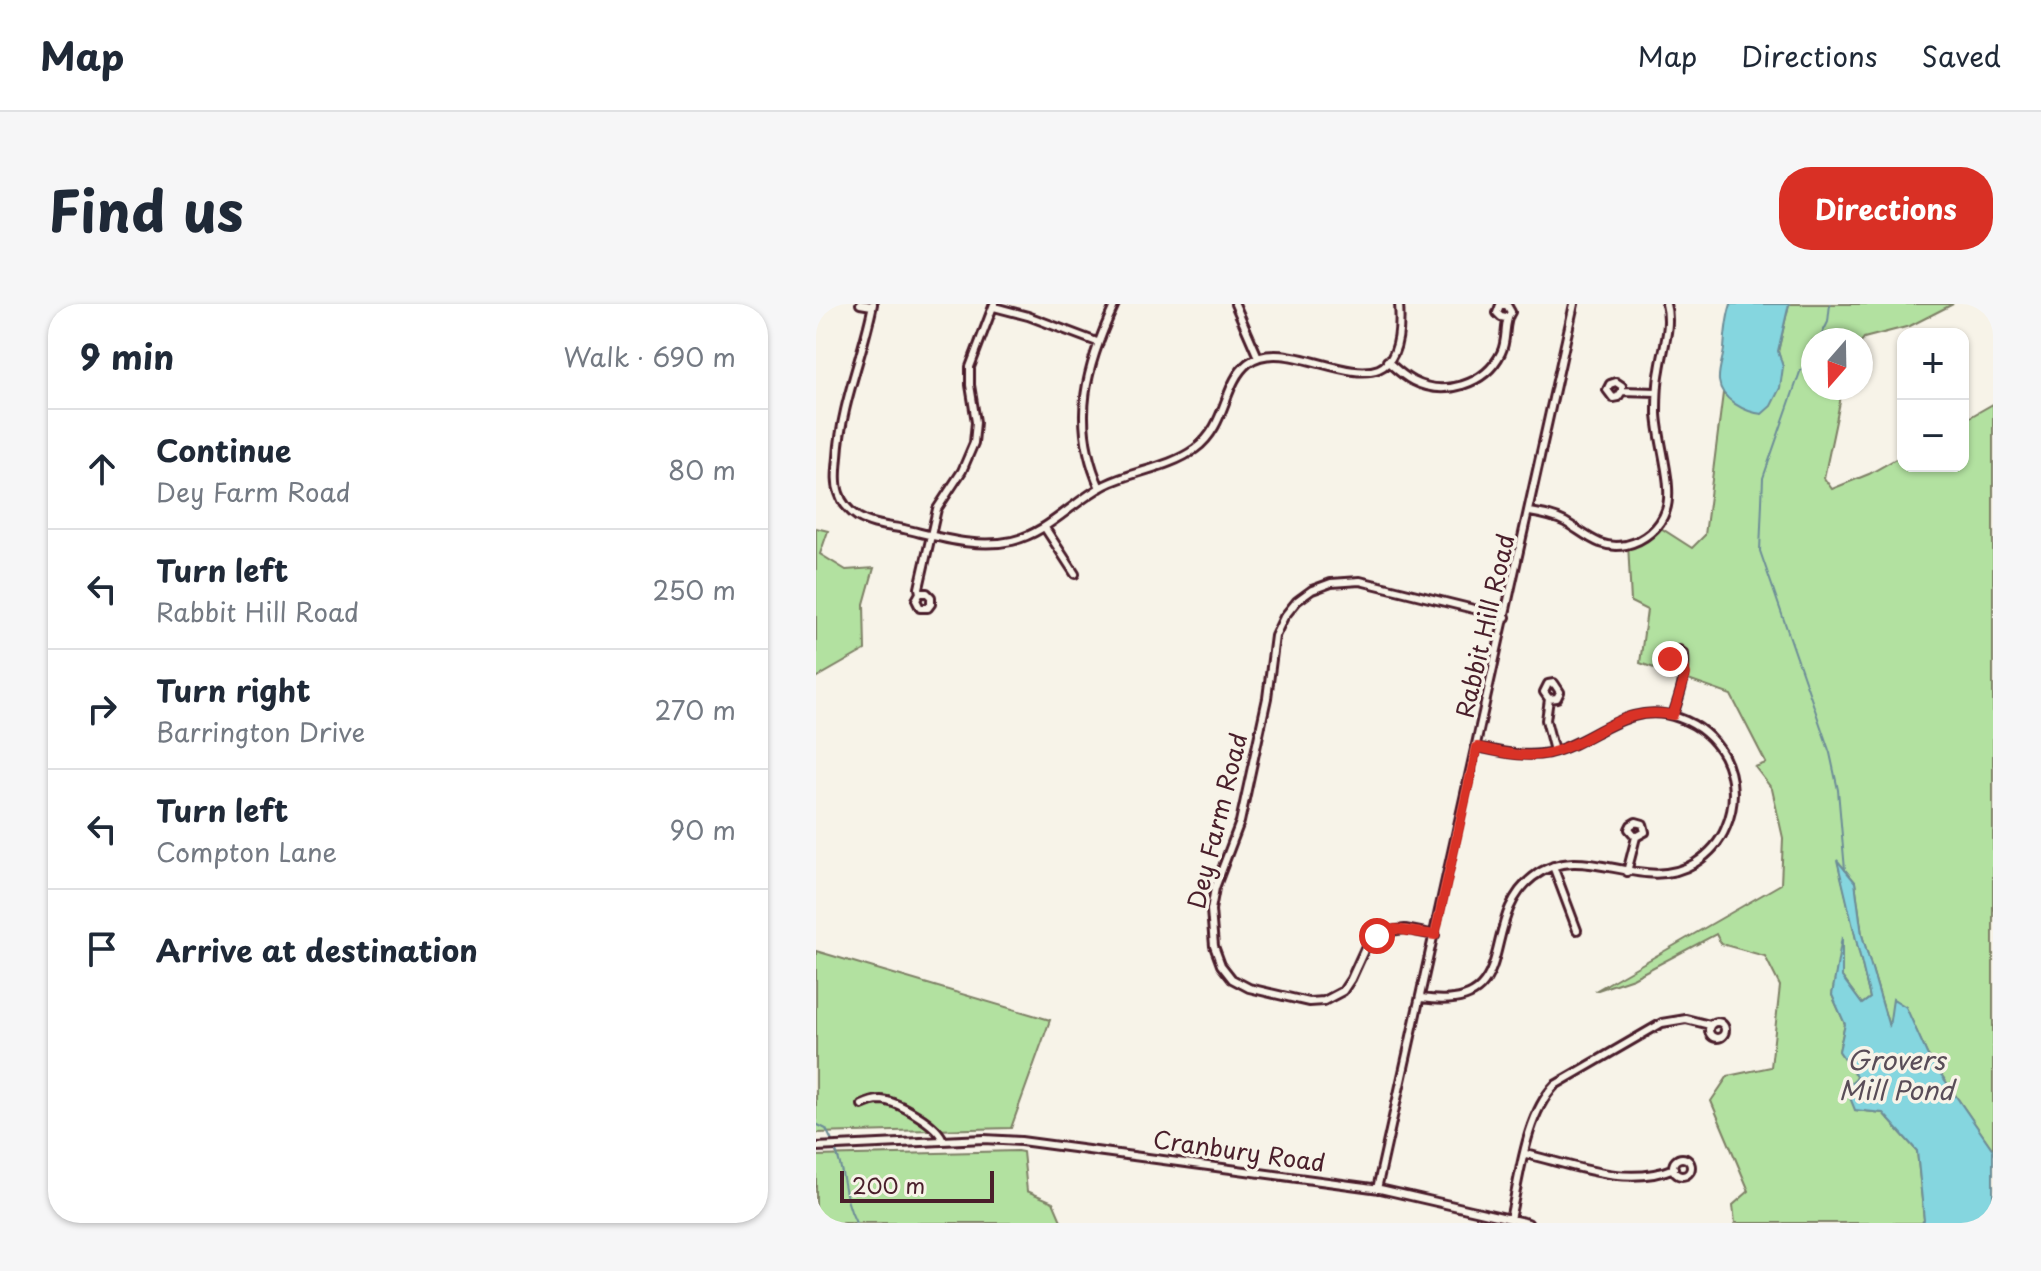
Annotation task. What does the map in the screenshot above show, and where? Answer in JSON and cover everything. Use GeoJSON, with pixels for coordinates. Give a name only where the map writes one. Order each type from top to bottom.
{"type":"FeatureCollection","features":[{"type":"Feature","properties":{"kind":"street"},"geometry":{"type":"LineString","coordinates":[[860,304],[872,305],[841,418],[838,491],[844,504],[860,518],[930,535],[987,544],[1022,538],[1045,528],[1100,488],[1177,459],[1196,448],[1216,427],[1241,370],[1258,357],[1279,355],[1361,372],[1374,369],[1387,361],[1400,340],[1399,304]]}},
{"type":"Feature","properties":{"kind":"street"},"geometry":{"type":"LineString","coordinates":[[1100,488],[1088,449],[1084,418],[1086,384],[1097,342],[1115,304]]}},
{"type":"Feature","properties":{"kind":"street"},"geometry":{"type":"LineString","coordinates":[[1235,304],[1258,357]]}},
{"type":"Feature","properties":{"kind":"street","name":"Rabbit Hill Road"},"geometry":{"type":"LineString","coordinates":[[1377,1189],[1574,304]]}},
{"type":"Feature","properties":{"kind":"street"},"geometry":{"type":"LineString","coordinates":[[1530,512],[1558,518],[1590,540],[1606,545],[1631,544],[1652,531],[1666,510],[1669,493],[1659,437],[1657,392],[1669,324],[1666,304]]}},
{"type":"Feature","properties":{"kind":"street"},"geometry":{"type":"LineString","coordinates":[[920,593],[937,509],[967,462],[974,443],[976,422],[970,367],[994,306],[1097,342]]}},
{"type":"Feature","properties":{"kind":"street"},"geometry":{"type":"LineString","coordinates":[[1387,361],[1421,385],[1447,388],[1466,384],[1482,375],[1499,356],[1505,341],[1506,318]]}},
{"type":"Feature","properties":{"kind":"street"},"geometry":{"type":"LineString","coordinates":[[1622,391],[1657,392]]}},
{"type":"Feature","properties":{"kind":"street"},"geometry":{"type":"LineString","coordinates":[[1045,528],[1075,574]]}},
{"type":"Feature","properties":{"kind":"street","name":"Dey Farm Road"},"geometry":{"type":"LineString","coordinates":[[1435,935],[1405,929],[1383,932],[1366,946],[1343,991],[1324,1001],[1309,1002],[1249,988],[1232,979],[1215,951],[1211,910],[1215,888],[1240,822],[1267,698],[1275,636],[1284,617],[1297,601],[1312,590],[1331,583],[1360,581],[1506,617]]}},
{"type":"Feature","properties":{"kind":"street"},"geometry":{"type":"LineString","coordinates":[[1673,715],[1686,674],[1682,664]]}},
{"type":"Feature","properties":{"kind":"street"},"geometry":{"type":"LineString","coordinates":[[1549,699],[1546,720],[1554,751]]}},
{"type":"Feature","properties":{"kind":"street"},"geometry":{"type":"LineString","coordinates":[[1421,998],[1452,1001],[1467,997],[1480,988],[1493,967],[1504,920],[1512,901],[1531,879],[1553,866],[1581,862],[1660,875],[1690,866],[1714,847],[1729,822],[1733,791],[1730,771],[1722,753],[1702,730],[1673,715],[1644,713],[1623,718],[1554,751],[1522,755],[1477,747]]}},
{"type":"Feature","properties":{"kind":"street"},"geometry":{"type":"LineString","coordinates":[[1627,872],[1636,837]]}},
{"type":"Feature","properties":{"kind":"street"},"geometry":{"type":"LineString","coordinates":[[1553,866],[1577,930]]}},
{"type":"Feature","properties":{"kind":"street"},"geometry":{"type":"LineString","coordinates":[[1510,1219],[1538,1110],[1549,1092],[1563,1079],[1662,1023],[1686,1019],[1710,1025]]}},
{"type":"Feature","properties":{"kind":"street"},"geometry":{"type":"LineString","coordinates":[[862,1105],[877,1100],[895,1104],[937,1129],[943,1141]]}},
{"type":"Feature","properties":{"kind":"street","name":"Cranbury Road"},"geometry":{"type":"LineString","coordinates":[[816,1147],[1021,1141],[1377,1189],[1528,1223]]}},
{"type":"Feature","properties":{"kind":"street"},"geometry":{"type":"LineString","coordinates":[[1526,1154],[1617,1176],[1650,1175],[1674,1168]]}},
{"type":"Feature","properties":{"kind":"green space"},"geometry":{"type":"Polygon","coordinates":[[[1789,304],[1953,304],[1910,326],[1873,336],[1873,328],[1801,328],[1801,400],[1840,400],[1824,478],[1832,489],[1897,458],[1897,472],[1969,472],[1969,418],[1993,404],[1993,1150],[1927,1054],[1906,1008],[1894,1000],[1890,1030],[1862,935],[1855,882],[1838,862],[1870,998],[1862,1004],[1842,977],[1842,943],[1832,995],[1845,1024],[1839,1051],[1857,1078],[1855,1110],[1883,1113],[1917,1151],[1922,1223],[1735,1223],[1733,1205],[1749,1191],[1711,1101],[1728,1076],[1771,1067],[1780,986],[1765,956],[1721,944],[1716,934],[1633,978],[1595,991],[1781,884],[1783,838],[1772,789],[1755,767],[1766,763],[1731,695],[1640,663],[1647,610],[1631,602],[1628,543],[1656,525],[1692,548],[1705,535],[1723,393],[1732,401],[1783,367],[1778,352],[1789,304]]]}},
{"type":"Feature","properties":{"kind":"green space"},"geometry":{"type":"Polygon","coordinates":[[[816,528],[828,531],[820,554],[846,570],[874,568],[864,604],[865,650],[816,678],[816,528]]]}},
{"type":"Feature","properties":{"kind":"green space"},"geometry":{"type":"Polygon","coordinates":[[[816,951],[1050,1020],[1011,1128],[816,1133],[816,951]]]}},
{"type":"Feature","properties":{"kind":"green space"},"geometry":{"type":"Polygon","coordinates":[[[1023,1152],[1027,1191],[1053,1202],[1062,1223],[816,1223],[816,1156],[1023,1152]]]}},
{"type":"Feature","properties":{"kind":"water"},"geometry":{"type":"Polygon","coordinates":[[[1731,304],[1789,304],[1778,351],[1783,367],[1780,388],[1771,406],[1762,414],[1735,404],[1724,394],[1719,381],[1731,304]]]}},
{"type":"Feature","properties":{"kind":"water","name":"Grovers Mill Pond"},"geometry":{"type":"Polygon","coordinates":[[[1837,860],[1855,882],[1862,935],[1889,1027],[1893,999],[1906,1007],[1927,1054],[1993,1150],[1993,1223],[1922,1223],[1917,1151],[1883,1113],[1855,1110],[1846,1088],[1857,1078],[1839,1051],[1845,1024],[1832,995],[1842,937],[1842,977],[1862,1004],[1870,998],[1837,860]]]}},
{"type":"Feature","properties":{"kind":"waterway"},"geometry":{"type":"LineString","coordinates":[[1825,328],[1830,304]]}},
{"type":"Feature","properties":{"kind":"waterway"},"geometry":{"type":"LineString","coordinates":[[1801,370],[1763,478],[1760,551],[1830,753],[1838,790],[1845,870]]}},
{"type":"Feature","properties":{"kind":"waterway"},"geometry":{"type":"LineString","coordinates":[[816,1124],[826,1129],[833,1143]]}},
{"type":"Feature","properties":{"kind":"waterway"},"geometry":{"type":"LineString","coordinates":[[835,1149],[848,1204],[856,1223]]}},
{"type":"Feature","properties":{"kind":"route"},"geometry":{"type":"LineString","coordinates":[[1377,936],[1395,929],[1435,935],[1477,747],[1510,754],[1544,754],[1569,746],[1623,718],[1644,713],[1673,715],[1686,674],[1682,664],[1673,665],[1670,659]]}}]}
